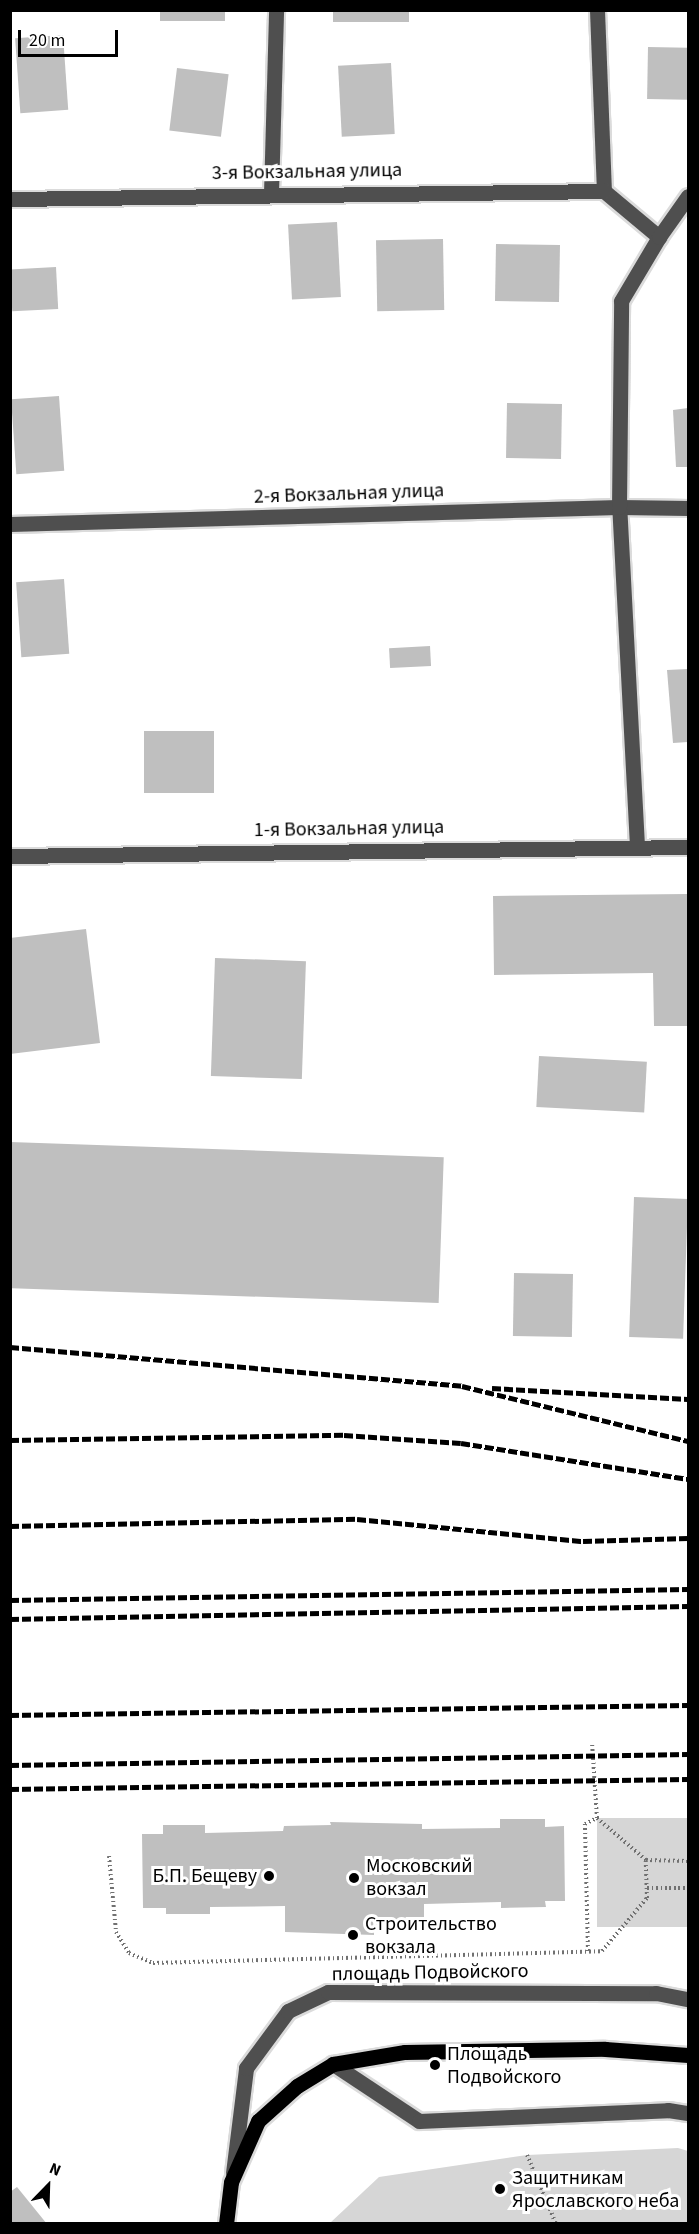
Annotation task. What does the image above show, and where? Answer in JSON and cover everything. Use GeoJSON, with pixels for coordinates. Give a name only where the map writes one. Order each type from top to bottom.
{"type":"FeatureCollection","features":[{"type":"Feature","properties":{"kind":"main road","name":"площадь Подвойского"},"geometry":{"type":"LineString","coordinates":[[226,2223],[231,2182],[258,2121],[297,2086],[333,2064],[417,2052],[605,2049],[688,2055]]}},
{"type":"Feature","properties":{"kind":"street"},"geometry":{"type":"LineString","coordinates":[[271,193],[276,10]]}},
{"type":"Feature","properties":{"kind":"street"},"geometry":{"type":"LineString","coordinates":[[597,10],[604,191],[659,237]]}},
{"type":"Feature","properties":{"kind":"street","name":"3-я Вокзальная улица"},"geometry":{"type":"LineString","coordinates":[[10,199],[271,193],[604,191]]}},
{"type":"Feature","properties":{"kind":"street"},"geometry":{"type":"LineString","coordinates":[[637,846],[619,507],[621,301],[659,237],[688,196]]}},
{"type":"Feature","properties":{"kind":"street","name":"2-я Вокзальная улица"},"geometry":{"type":"LineString","coordinates":[[10,524],[619,507],[688,508]]}},
{"type":"Feature","properties":{"kind":"street","name":"1-я Вокзальная улица"},"geometry":{"type":"LineString","coordinates":[[10,856],[688,847]]}},
{"type":"Feature","properties":{"kind":"street","name":"площадь Подвойского"},"geometry":{"type":"LineString","coordinates":[[231,2182],[246,2067],[288,2011],[328,1992],[656,1993],[688,1999]]}},
{"type":"Feature","properties":{"kind":"street"},"geometry":{"type":"LineString","coordinates":[[333,2064],[419,2121],[668,2110],[688,2113]]}},
{"type":"Feature","properties":{"kind":"path"},"geometry":{"type":"LineString","coordinates":[[592,1743],[597,1818],[646,1860],[688,1862]]}},
{"type":"Feature","properties":{"kind":"path"},"geometry":{"type":"LineString","coordinates":[[588,1951],[585,1824],[597,1818]]}},
{"type":"Feature","properties":{"kind":"path"},"geometry":{"type":"LineString","coordinates":[[109,1856],[116,1932],[129,1953],[153,1963],[602,1951],[647,1898],[646,1860]]}},
{"type":"Feature","properties":{"kind":"path"},"geometry":{"type":"LineString","coordinates":[[647,1888],[688,1888]]}},
{"type":"Feature","properties":{"kind":"path"},"geometry":{"type":"LineString","coordinates":[[527,2155],[556,2223]]}},
{"type":"Feature","properties":{"kind":"shaded area"},"geometry":{"type":"Polygon","coordinates":[[[597,1818],[688,1818],[688,1927],[597,1927],[597,1818]]]}},
{"type":"Feature","properties":{"kind":"shaded area"},"geometry":{"type":"Polygon","coordinates":[[[678,2148],[688,2151],[688,2223],[330,2223],[379,2177],[527,2155],[678,2148]]]}},
{"type":"Feature","properties":{"kind":"building"},"geometry":{"type":"Polygon","coordinates":[[[160,10],[225,10],[225,21],[160,21],[160,10]]]}},
{"type":"Feature","properties":{"kind":"building"},"geometry":{"type":"Polygon","coordinates":[[[333,10],[409,10],[409,22],[333,22],[333,10]]]}},
{"type":"Feature","properties":{"kind":"building"},"geometry":{"type":"Polygon","coordinates":[[[63,35],[68,110],[20,113],[15,38],[63,35]]]}},
{"type":"Feature","properties":{"kind":"building"},"geometry":{"type":"Polygon","coordinates":[[[648,47],[688,48],[687,100],[647,99],[648,47]]]}},
{"type":"Feature","properties":{"kind":"building"},"geometry":{"type":"Polygon","coordinates":[[[391,63],[395,134],[342,137],[338,66],[391,63]]]}},
{"type":"Feature","properties":{"kind":"building"},"geometry":{"type":"Polygon","coordinates":[[[177,68],[229,74],[221,137],[169,131],[177,68]]]}},
{"type":"Feature","properties":{"kind":"building"},"geometry":{"type":"Polygon","coordinates":[[[337,222],[341,297],[292,299],[288,225],[337,222]]]}},
{"type":"Feature","properties":{"kind":"building"},"geometry":{"type":"Polygon","coordinates":[[[443,239],[444,310],[377,311],[376,240],[443,239]]]}},
{"type":"Feature","properties":{"kind":"building"},"geometry":{"type":"Polygon","coordinates":[[[496,244],[560,245],[559,302],[495,301],[496,244]]]}},
{"type":"Feature","properties":{"kind":"building"},"geometry":{"type":"Polygon","coordinates":[[[56,267],[58,309],[12,311],[10,269],[56,267]]]}},
{"type":"Feature","properties":{"kind":"building"},"geometry":{"type":"Polygon","coordinates":[[[59,396],[64,471],[16,474],[11,399],[59,396]]]}},
{"type":"Feature","properties":{"kind":"building"},"geometry":{"type":"Polygon","coordinates":[[[507,403],[562,404],[561,459],[506,458],[507,403]]]}},
{"type":"Feature","properties":{"kind":"building"},"geometry":{"type":"Polygon","coordinates":[[[688,408],[688,467],[676,467],[673,410],[688,408]]]}},
{"type":"Feature","properties":{"kind":"building"},"geometry":{"type":"Polygon","coordinates":[[[64,579],[69,654],[21,657],[16,582],[64,579]]]}},
{"type":"Feature","properties":{"kind":"building"},"geometry":{"type":"Polygon","coordinates":[[[430,646],[431,666],[390,668],[389,648],[430,646]]]}},
{"type":"Feature","properties":{"kind":"building"},"geometry":{"type":"Polygon","coordinates":[[[688,669],[688,742],[673,743],[667,670],[688,669]]]}},
{"type":"Feature","properties":{"kind":"building"},"geometry":{"type":"Polygon","coordinates":[[[144,731],[214,731],[214,793],[144,793],[144,731]]]}},
{"type":"Feature","properties":{"kind":"building"},"geometry":{"type":"Polygon","coordinates":[[[688,894],[688,1026],[654,1026],[653,973],[494,975],[493,896],[688,894]]]}},
{"type":"Feature","properties":{"kind":"building"},"geometry":{"type":"Polygon","coordinates":[[[86,929],[100,1043],[10,1054],[10,938],[86,929]]]}},
{"type":"Feature","properties":{"kind":"building"},"geometry":{"type":"Polygon","coordinates":[[[215,958],[306,961],[302,1079],[211,1076],[215,958]]]}},
{"type":"Feature","properties":{"kind":"building"},"geometry":{"type":"Polygon","coordinates":[[[539,1056],[647,1062],[644,1113],[536,1107],[539,1056]]]}},
{"type":"Feature","properties":{"kind":"building"},"geometry":{"type":"Polygon","coordinates":[[[10,1142],[444,1157],[439,1303],[10,1288],[10,1142]]]}},
{"type":"Feature","properties":{"kind":"building"},"geometry":{"type":"Polygon","coordinates":[[[634,1197],[688,1199],[683,1339],[629,1337],[634,1197]]]}},
{"type":"Feature","properties":{"kind":"building"},"geometry":{"type":"Polygon","coordinates":[[[514,1273],[573,1274],[572,1337],[513,1336],[514,1273]]]}},
{"type":"Feature","properties":{"kind":"building","name":"Московский вокзал"},"geometry":{"type":"Polygon","coordinates":[[[500,1819],[545,1819],[545,1827],[564,1826],[565,1901],[545,1901],[546,1907],[501,1908],[501,1902],[424,1904],[424,1929],[374,1930],[374,1935],[285,1932],[285,1906],[210,1907],[210,1914],[166,1914],[166,1908],[143,1908],[142,1834],[163,1834],[163,1825],[205,1825],[205,1833],[283,1831],[284,1826],[331,1825],[330,1822],[422,1824],[422,1829],[500,1828],[500,1819]]]}},
{"type":"Feature","properties":{"kind":"building"},"geometry":{"type":"Polygon","coordinates":[[[17,2187],[47,2224],[10,2224],[10,2192],[17,2187]]]}},
{"type":"Feature","properties":{"kind":"railway"},"geometry":{"type":"LineString","coordinates":[[10,1347],[462,1386],[688,1441]]}},
{"type":"Feature","properties":{"kind":"railway"},"geometry":{"type":"LineString","coordinates":[[492,1388],[688,1399]]}},
{"type":"Feature","properties":{"kind":"railway"},"geometry":{"type":"LineString","coordinates":[[10,1440],[344,1435],[461,1443],[688,1479]]}},
{"type":"Feature","properties":{"kind":"railway"},"geometry":{"type":"LineString","coordinates":[[10,1526],[357,1519],[583,1541],[688,1538]]}},
{"type":"Feature","properties":{"kind":"railway"},"geometry":{"type":"LineString","coordinates":[[10,1600],[688,1589]]}},
{"type":"Feature","properties":{"kind":"railway"},"geometry":{"type":"LineString","coordinates":[[10,1619],[688,1606]]}},
{"type":"Feature","properties":{"kind":"railway"},"geometry":{"type":"LineString","coordinates":[[10,1715],[688,1705]]}},
{"type":"Feature","properties":{"kind":"railway"},"geometry":{"type":"LineString","coordinates":[[10,1765],[688,1754]]}},
{"type":"Feature","properties":{"kind":"railway"},"geometry":{"type":"LineString","coordinates":[[10,1789],[688,1779]]}},
{"type":"Feature","properties":{"kind":"place","name":"Б.П. Бещеву"},"geometry":{"type":"Point","coordinates":[269,1876]}},
{"type":"Feature","properties":{"kind":"place","name":"Московский вокзал"},"geometry":{"type":"Point","coordinates":[354,1878]}},
{"type":"Feature","properties":{"kind":"place","name":"Строительство вокзала"},"geometry":{"type":"Point","coordinates":[353,1935]}},
{"type":"Feature","properties":{"kind":"place","name":"Площадь Подвойского"},"geometry":{"type":"Point","coordinates":[435,2065]}},
{"type":"Feature","properties":{"kind":"place","name":"Защитникам Ярославского неба"},"geometry":{"type":"Point","coordinates":[500,2189]}}]}
